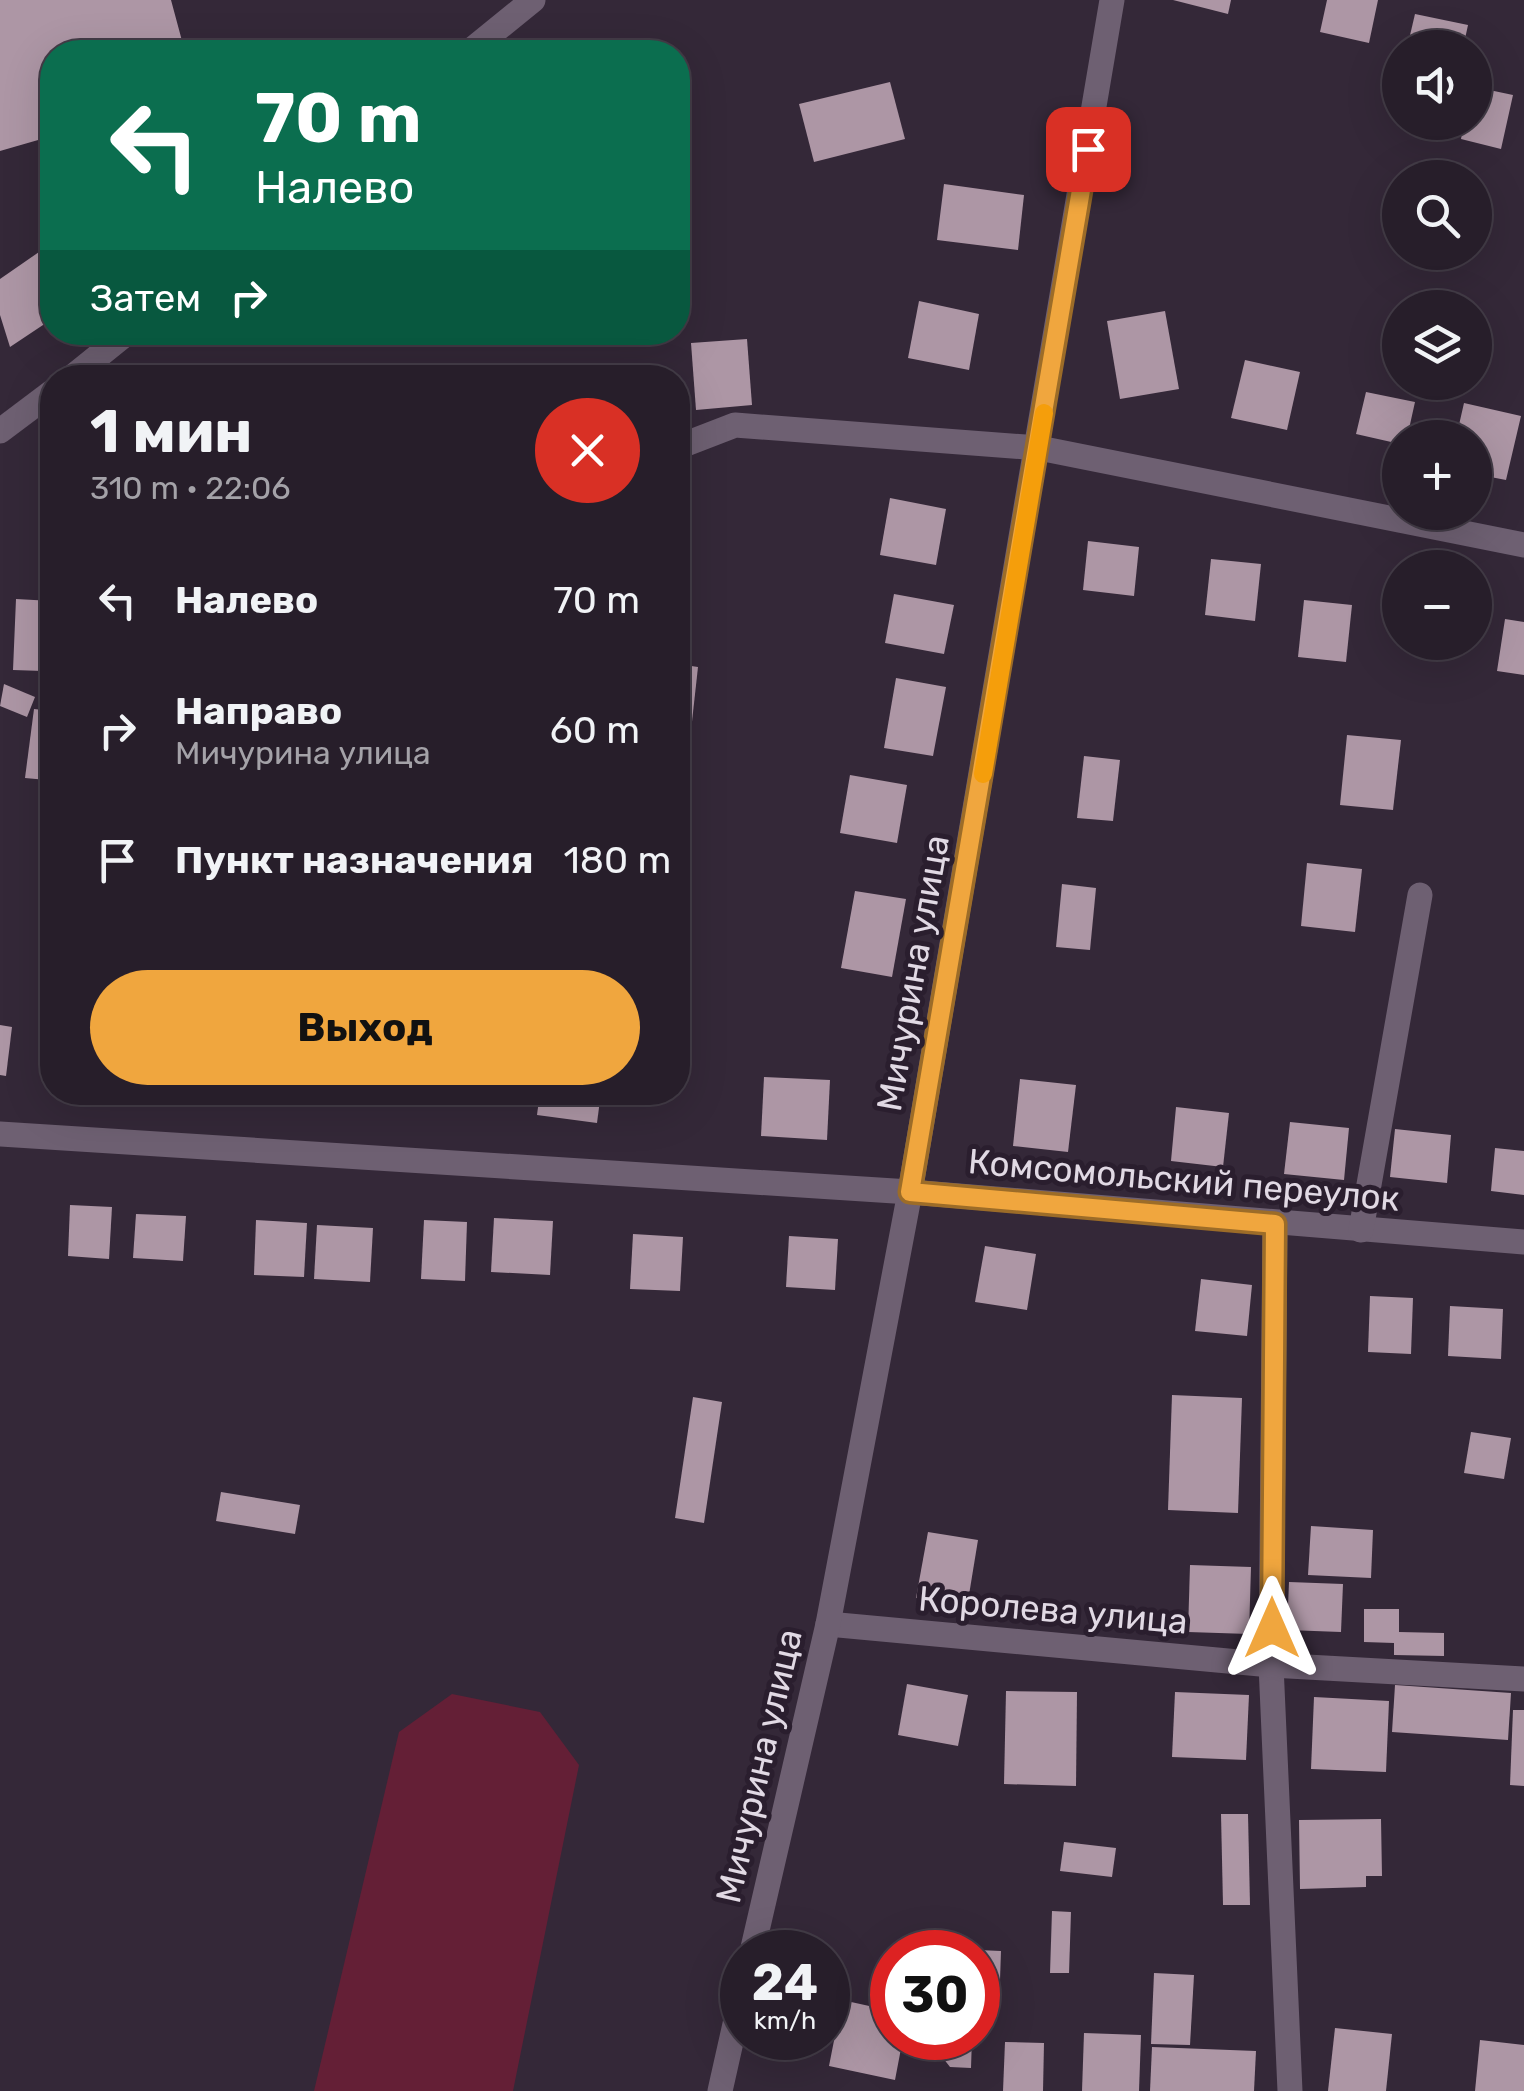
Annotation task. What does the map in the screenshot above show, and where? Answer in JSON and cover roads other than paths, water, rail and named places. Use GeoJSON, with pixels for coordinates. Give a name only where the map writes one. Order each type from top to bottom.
{"type":"FeatureCollection","features":[{"type":"Feature","properties":{"kind":"street"},"geometry":{"type":"LineString","coordinates":[[484,40],[533,0]]}},
{"type":"Feature","properties":{"kind":"street","name":"Мичурина улица"},"geometry":{"type":"LineString","coordinates":[[757,1930],[828,1624],[910,1192],[1112,0]]}},
{"type":"Feature","properties":{"kind":"street"},"geometry":{"type":"LineString","coordinates":[[87,365],[112,345]]}},
{"type":"Feature","properties":{"kind":"street"},"geometry":{"type":"LineString","coordinates":[[0,431],[40,401]]}},
{"type":"Feature","properties":{"kind":"street"},"geometry":{"type":"LineString","coordinates":[[690,442],[735,425],[1039,448],[1524,545]]}},
{"type":"Feature","properties":{"kind":"street"},"geometry":{"type":"LineString","coordinates":[[1361,1230],[1420,895]]}},
{"type":"Feature","properties":{"kind":"street","name":"Комсомольский переулок"},"geometry":{"type":"LineString","coordinates":[[0,1134],[910,1192],[1524,1242]]}},
{"type":"Feature","properties":{"kind":"street"},"geometry":{"type":"LineString","coordinates":[[1275,1224],[1271,1665],[1290,2091]]}},
{"type":"Feature","properties":{"kind":"street","name":"Королева улица"},"geometry":{"type":"LineString","coordinates":[[828,1624],[1271,1665],[1524,1678]]}},
{"type":"Feature","properties":{"kind":"street"},"geometry":{"type":"LineString","coordinates":[[720,2091],[727,2060]]}}]}
